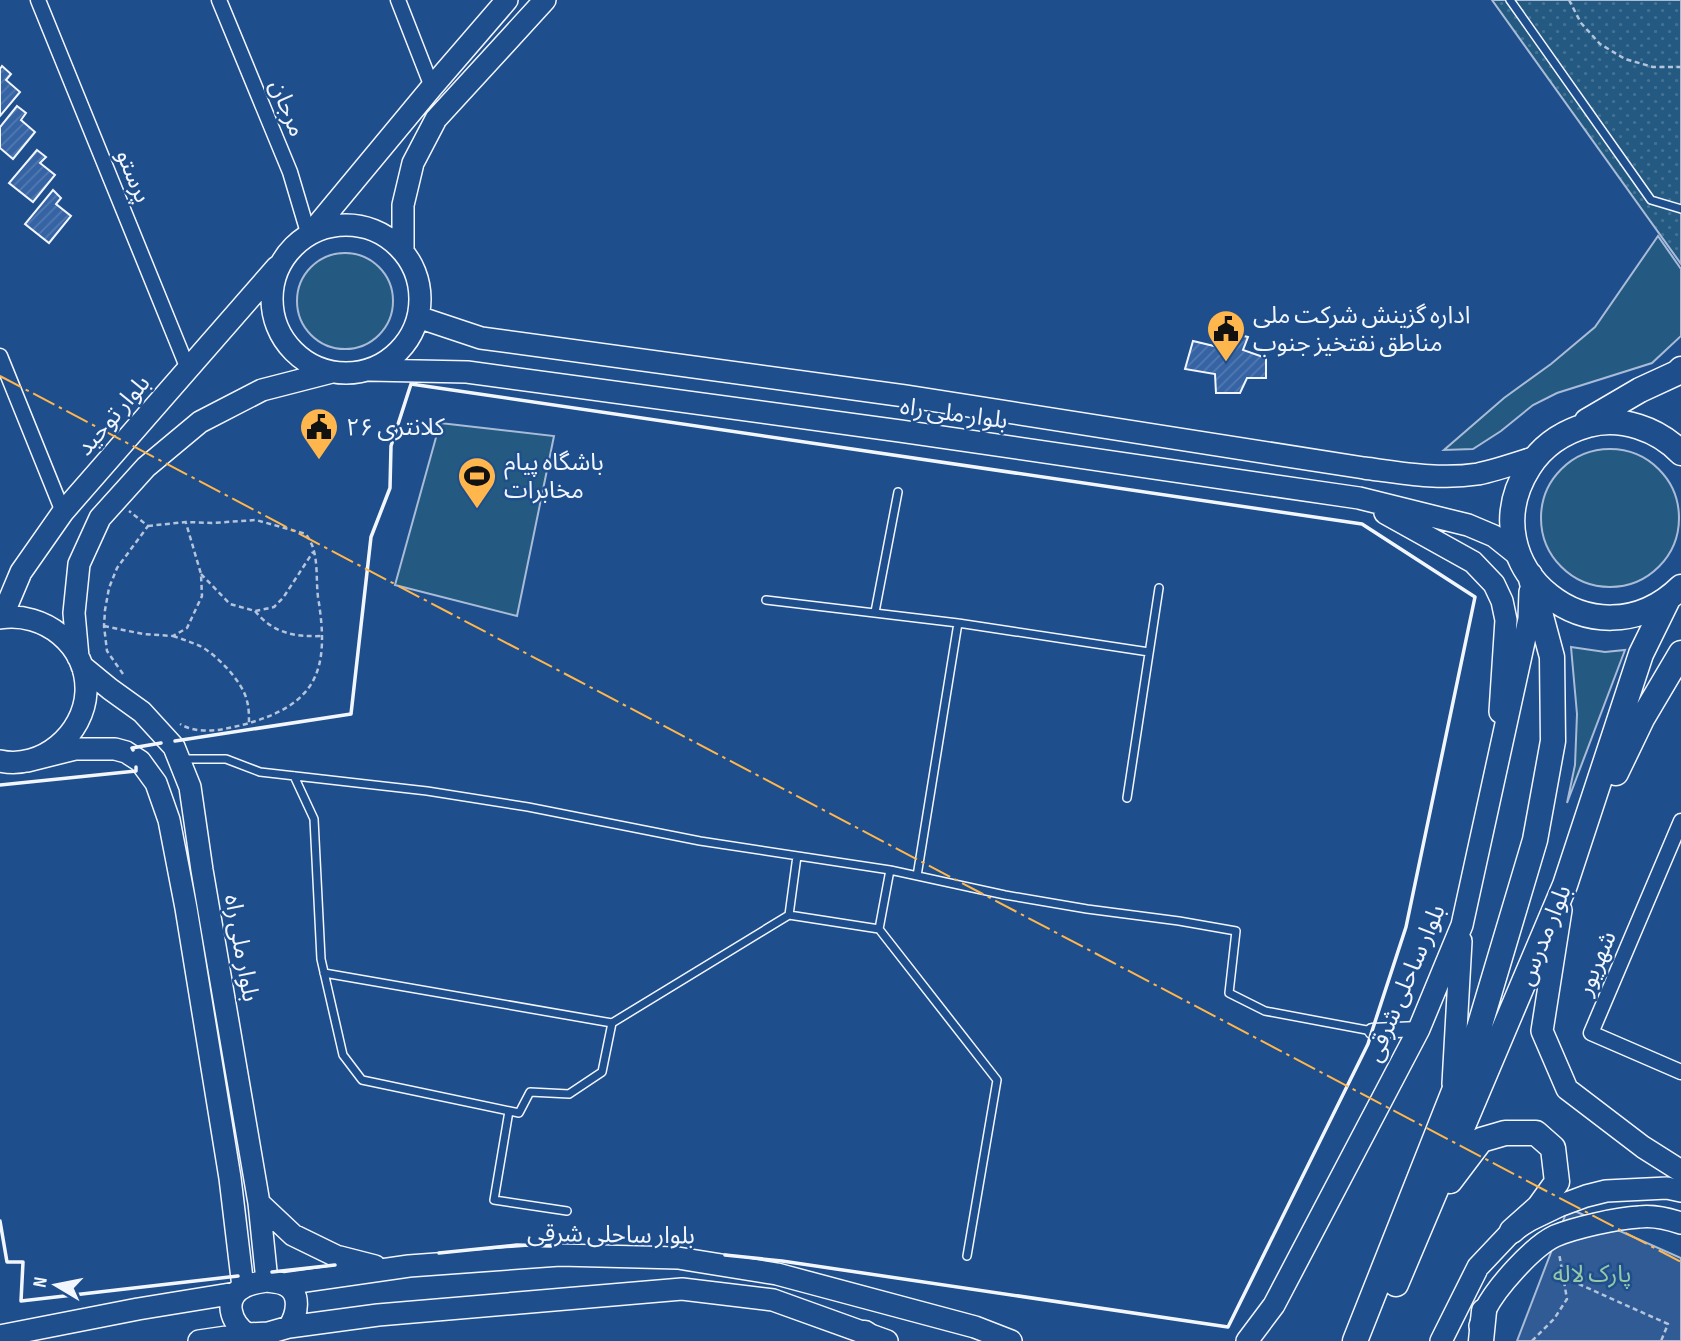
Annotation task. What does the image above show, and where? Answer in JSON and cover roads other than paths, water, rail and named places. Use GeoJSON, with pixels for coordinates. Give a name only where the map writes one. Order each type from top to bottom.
{"type":"FeatureCollection","features":[{"type":"Feature","properties":{"kind":"highway"},"geometry":{"type":"LineString","coordinates":[[1535,457],[1553,441],[1681,369]]}},
{"type":"Feature","properties":{"kind":"highway"},"geometry":{"type":"LineString","coordinates":[[1574,429],[1596,423],[1618,422],[1641,427],[1661,436],[1681,453]]}},
{"type":"Feature","properties":{"kind":"highway","name":"بلوار مدرس"},"geometry":{"type":"LineString","coordinates":[[1396,1263],[1452,1098],[1479,1028],[1535,840],[1553,741],[1552,657],[1513,531],[1514,504],[1521,479],[1535,457]]}},
{"type":"Feature","properties":{"kind":"highway"},"geometry":{"type":"LineString","coordinates":[[1525,566],[1547,595],[1569,609],[1594,617],[1620,618],[1646,611],[1675,593]]}},
{"type":"Feature","properties":{"kind":"highway","name":"بلوار مدرس"},"geometry":{"type":"LineString","coordinates":[[1396,1263],[1428,1209],[1565,885],[1642,654],[1675,593]]}},
{"type":"Feature","properties":{"kind":"highway"},"geometry":{"type":"LineString","coordinates":[[1565,885],[1642,719],[1681,653]]}},
{"type":"Feature","properties":{"kind":"highway"},"geometry":{"type":"LineString","coordinates":[[1428,1209],[1481,1140],[1506,1133],[1536,1133],[1553,1148],[1557,1182],[1539,1208],[1512,1231]]}},
{"type":"Feature","properties":{"kind":"highway"},"geometry":{"type":"LineString","coordinates":[[1355,1341],[1396,1263]]}},
{"type":"Feature","properties":{"kind":"highway"},"geometry":{"type":"LineString","coordinates":[[1373,1341],[1396,1263]]}},
{"type":"Feature","properties":{"kind":"highway"},"geometry":{"type":"LineString","coordinates":[[1481,1341],[1484,1311]]}},
{"type":"Feature","properties":{"kind":"main road"},"geometry":{"type":"LineString","coordinates":[[309,236],[507,0]]}},
{"type":"Feature","properties":{"kind":"main road"},"geometry":{"type":"LineString","coordinates":[[403,251],[402,205],[413,163],[436,119],[545,0]]}},
{"type":"Feature","properties":{"kind":"main road"},"geometry":{"type":"LineString","coordinates":[[341,225],[364,227],[386,236],[403,251],[415,271],[420,294],[418,317],[409,339],[392,358],[369,370],[344,374],[318,369],[297,355],[281,335],[273,310],[273,297],[274,284],[283,260],[298,243],[318,230],[341,225]]}},
{"type":"Feature","properties":{"kind":"main road","name":"بلوار توحید"},"geometry":{"type":"LineString","coordinates":[[1,617],[21,572],[63,512],[283,260]]}},
{"type":"Feature","properties":{"kind":"main road","name":"بلوار ملی راه"},"geometry":{"type":"LineString","coordinates":[[418,317],[481,338],[905,396],[1364,468],[1454,477],[1480,473],[1535,457]]}},
{"type":"Feature","properties":{"kind":"main road","name":"بلوار ملی راه"},"geometry":{"type":"LineString","coordinates":[[369,370],[467,372],[900,431],[1359,498],[1468,526],[1494,536],[1525,566]]}},
{"type":"Feature","properties":{"kind":"main road"},"geometry":{"type":"LineString","coordinates":[[0,761],[27,761],[48,754],[68,738],[81,716],[86,691],[74,613],[79,564],[100,518],[146,467],[200,422],[262,390],[332,371]]}},
{"type":"Feature","properties":{"kind":"main road"},"geometry":{"type":"LineString","coordinates":[[900,431],[905,396]]}},
{"type":"Feature","properties":{"kind":"main road"},"geometry":{"type":"LineString","coordinates":[[1359,498],[1473,562],[1494,584],[1502,601],[1506,620],[1499,705],[1501,745]]}},
{"type":"Feature","properties":{"kind":"main road","name":"بلوار ساحلی شرقی"},"geometry":{"type":"LineString","coordinates":[[1247,1341],[1274,1305],[1419,1029],[1462,925],[1530,619],[1525,566]]}},
{"type":"Feature","properties":{"kind":"main road","name":"بلوار ملی راه"},"geometry":{"type":"LineString","coordinates":[[1,617],[28,617],[51,627],[70,644],[80,662],[142,712],[174,747],[179,758],[190,787],[259,1203],[264,1252],[275,1283]]}},
{"type":"Feature","properties":{"kind":"main road","name":"بلوار ملی راه"},"geometry":{"type":"LineString","coordinates":[[27,761],[75,749],[115,749],[140,761],[156,783],[169,820],[186,908],[230,1178],[239,1254],[239,1290]]}},
{"type":"Feature","properties":{"kind":"main road"},"geometry":{"type":"LineString","coordinates":[[1565,885],[1542,1031],[1567,1090],[1643,1147],[1681,1171]]}},
{"type":"Feature","properties":{"kind":"main road"},"geometry":{"type":"LineString","coordinates":[[1452,1098],[1462,925]]}},
{"type":"Feature","properties":{"kind":"main road"},"geometry":{"type":"LineString","coordinates":[[1441,1341],[1478,1266],[1512,1231],[1559,1206],[1606,1191],[1667,1188],[1681,1191]]}},
{"type":"Feature","properties":{"kind":"main road"},"geometry":{"type":"LineString","coordinates":[[259,1203],[293,1236],[336,1256],[387,1269]]}},
{"type":"Feature","properties":{"kind":"main road"},"geometry":{"type":"LineString","coordinates":[[1476,1341],[1484,1311],[1496,1293],[1517,1267],[1556,1236],[1641,1216],[1681,1223]]}},
{"type":"Feature","properties":{"kind":"main road"},"geometry":{"type":"LineString","coordinates":[[239,1254],[252,1259],[264,1252]]}},
{"type":"Feature","properties":{"kind":"main road","name":"بلوار ساحلی شرقی"},"geometry":{"type":"LineString","coordinates":[[275,1283],[387,1269],[559,1255],[678,1258],[777,1273],[975,1326],[1011,1341]]}},
{"type":"Feature","properties":{"kind":"main road"},"geometry":{"type":"LineString","coordinates":[[0,1336],[275,1283],[294,1294],[297,1312],[289,1327]]}},
{"type":"Feature","properties":{"kind":"main road"},"geometry":{"type":"LineString","coordinates":[[200,1341],[378,1315],[682,1289],[773,1300],[876,1339]]}},
{"type":"Feature","properties":{"kind":"main road"},"geometry":{"type":"LineString","coordinates":[[239,1290],[233,1299],[232,1317],[237,1326],[247,1334]]}},
{"type":"Feature","properties":{"kind":"street","name":"پرستو"},"geometry":{"type":"LineString","coordinates":[[38,0],[188,369]]}},
{"type":"Feature","properties":{"kind":"street","name":"مرجان"},"geometry":{"type":"LineString","coordinates":[[219,0],[290,172],[309,236]]}},
{"type":"Feature","properties":{"kind":"street"},"geometry":{"type":"LineString","coordinates":[[398,0],[432,87]]}},
{"type":"Feature","properties":{"kind":"street"},"geometry":{"type":"LineString","coordinates":[[0,356],[63,512]]}},
{"type":"Feature","properties":{"kind":"street","name":"شهریور"},"geometry":{"type":"LineString","coordinates":[[1681,821],[1591,1033],[1681,1072]]}},
{"type":"Feature","properties":{"kind":"street"},"geometry":{"type":"LineString","coordinates":[[1372,1031],[1419,1029]]}},
{"type":"Feature","properties":{"kind":"lane"},"geometry":{"type":"LineString","coordinates":[[1510,0],[1651,200],[1681,209]]}},
{"type":"Feature","properties":{"kind":"lane"},"geometry":{"type":"LineString","coordinates":[[875,612],[898,492]]}},
{"type":"Feature","properties":{"kind":"lane"},"geometry":{"type":"LineString","coordinates":[[1127,798],[1160,588]]}},
{"type":"Feature","properties":{"kind":"lane"},"geometry":{"type":"LineString","coordinates":[[766,600],[958,623],[1149,652]]}},
{"type":"Feature","properties":{"kind":"lane"},"geometry":{"type":"LineString","coordinates":[[917,876],[958,623]]}},
{"type":"Feature","properties":{"kind":"lane"},"geometry":{"type":"LineString","coordinates":[[179,758],[226,760],[260,772],[515,804],[700,841],[890,870],[1005,895],[1236,932],[1229,993],[1265,1011],[1372,1031]]}},
{"type":"Feature","properties":{"kind":"lane"},"geometry":{"type":"LineString","coordinates":[[295,776],[314,819],[324,973],[343,1055],[362,1080],[519,1113],[530,1092],[569,1094],[602,1072],[612,1023]]}},
{"type":"Feature","properties":{"kind":"lane"},"geometry":{"type":"LineString","coordinates":[[789,915],[797,856]]}},
{"type":"Feature","properties":{"kind":"lane"},"geometry":{"type":"LineString","coordinates":[[879,929],[890,870]]}},
{"type":"Feature","properties":{"kind":"lane"},"geometry":{"type":"LineString","coordinates":[[324,973],[612,1023],[789,915],[879,929],[997,1080],[967,1256]]}},
{"type":"Feature","properties":{"kind":"lane"},"geometry":{"type":"LineString","coordinates":[[509,1111],[494,1200],[567,1211]]}},
{"type":"Feature","properties":{"kind":"place","name":"اداره گزینش شرکت ملی مناطق نفتخیز جنوب"},"geometry":{"type":"Point","coordinates":[1226,363]}},
{"type":"Feature","properties":{"kind":"place","name":"کلانتری ۲۶"},"geometry":{"type":"Point","coordinates":[319,461]}},
{"type":"Feature","properties":{"kind":"place","name":"باشگاه پیام مخابرات"},"geometry":{"type":"Point","coordinates":[477,510]}},
{"type":"Feature","properties":{"kind":"park label","name":"پارک لاله"},"geometry":{"type":"Point","coordinates":[1592,1274]}}]}
